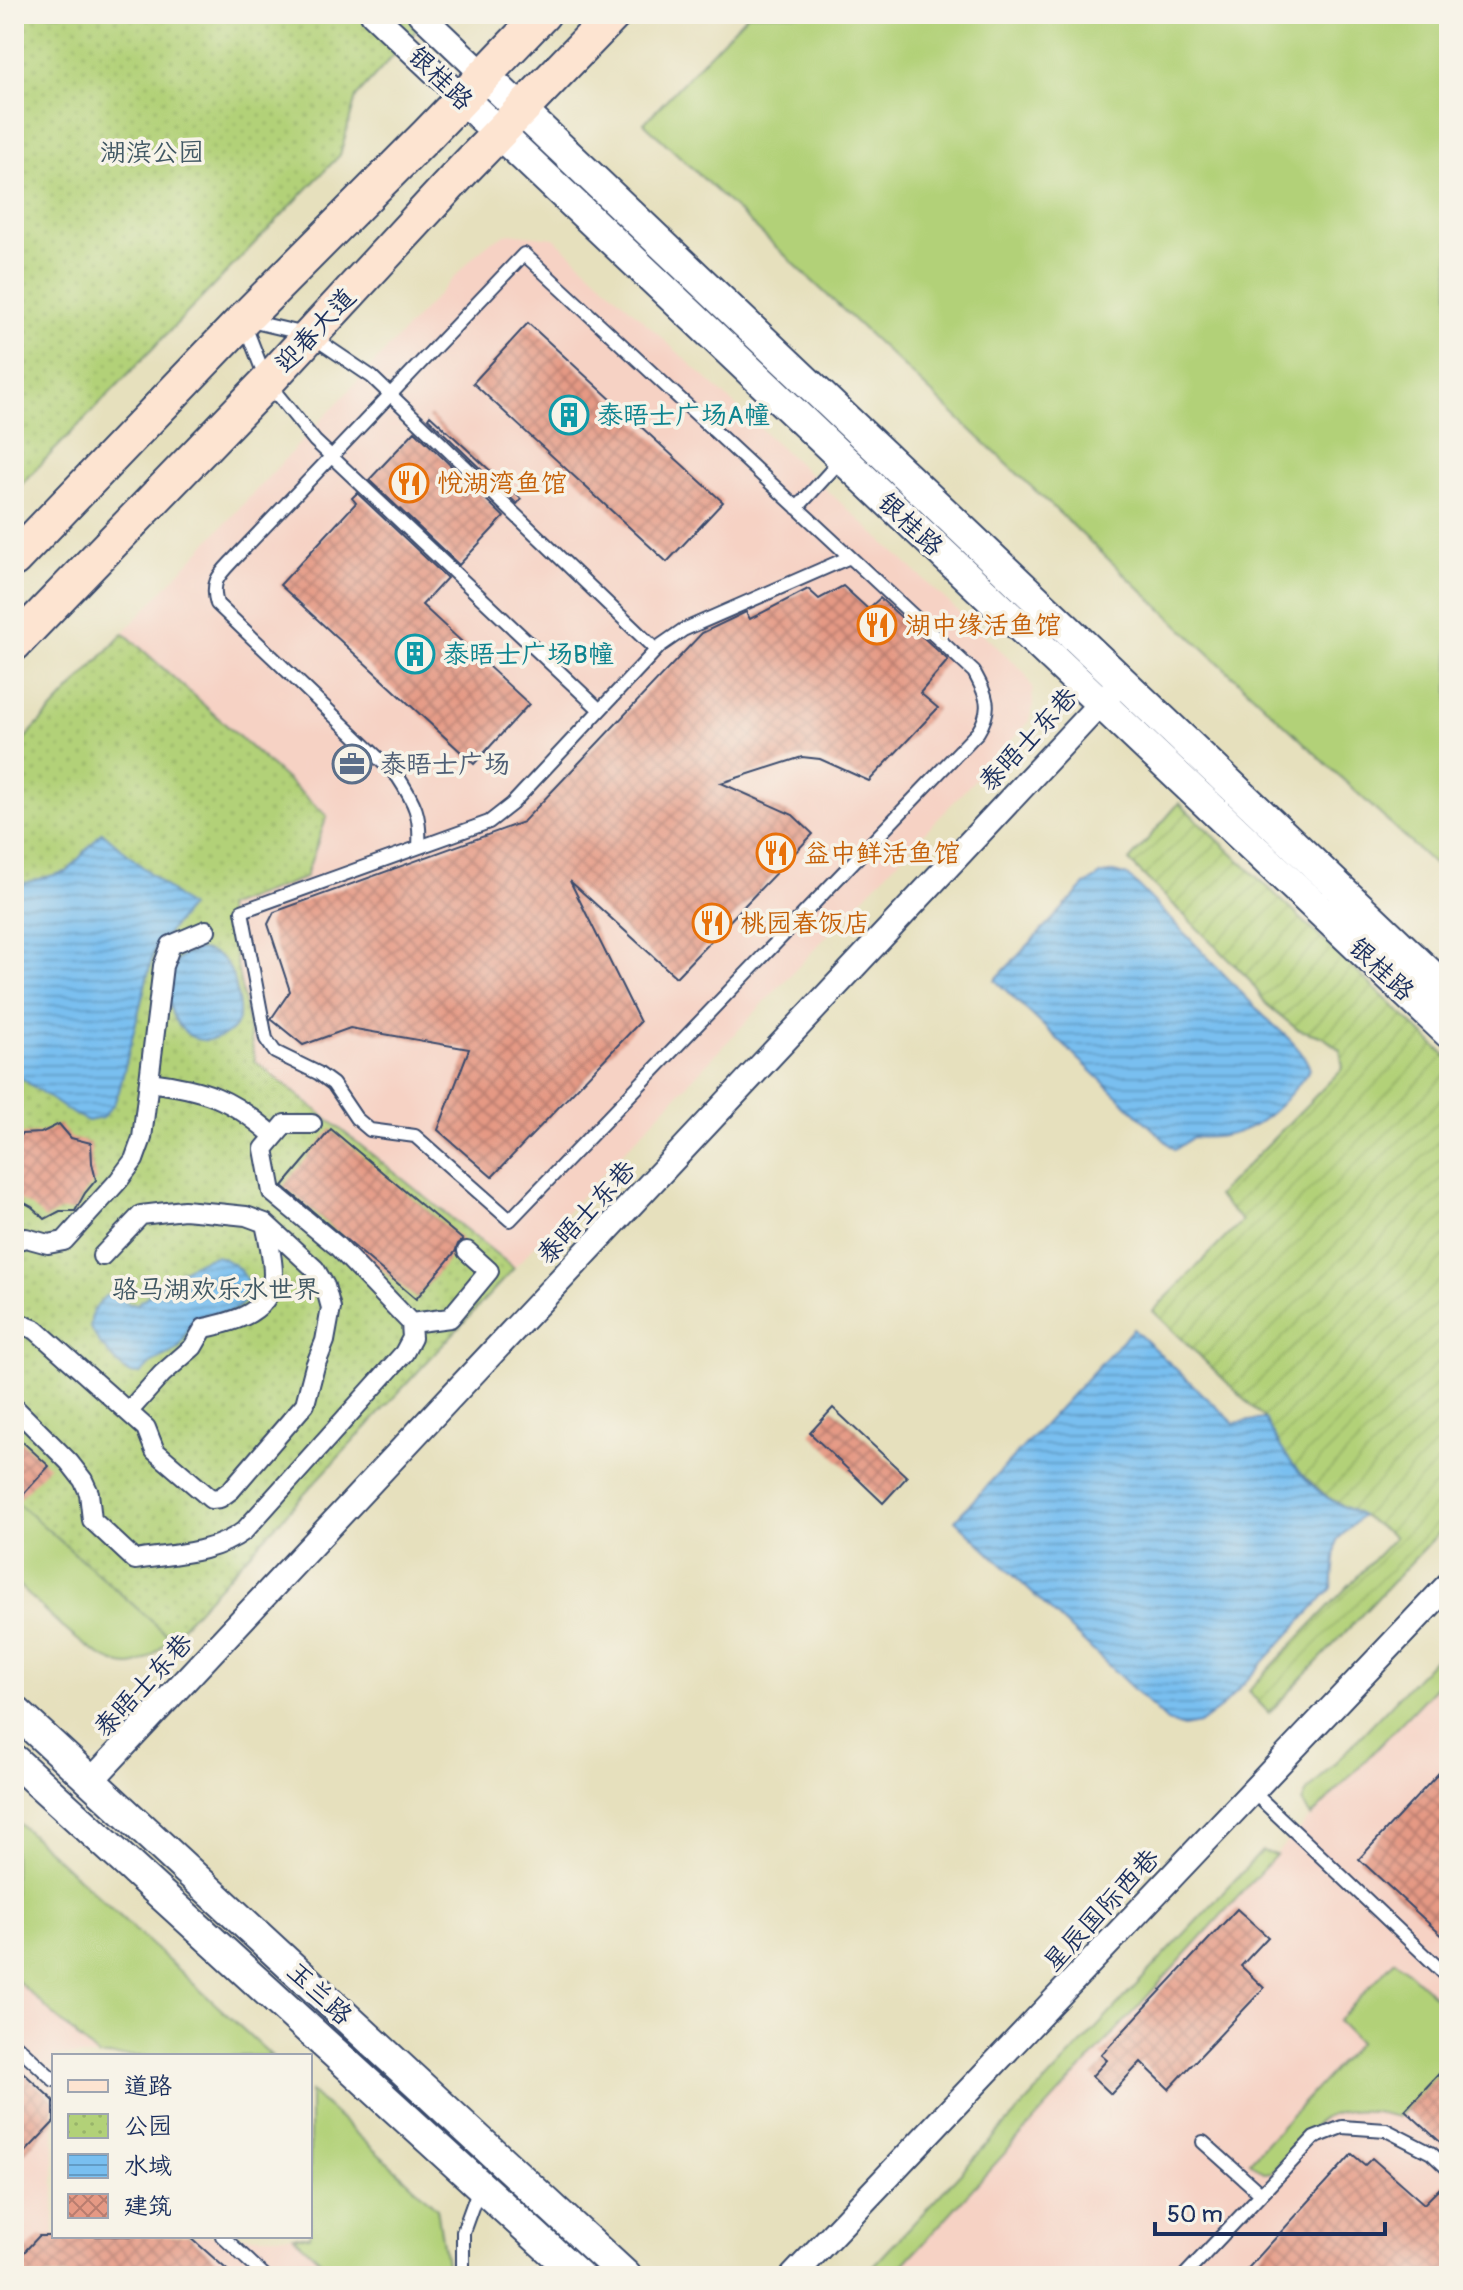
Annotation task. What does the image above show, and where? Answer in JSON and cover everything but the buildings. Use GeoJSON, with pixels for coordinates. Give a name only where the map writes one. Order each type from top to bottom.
{"type":"FeatureCollection","features":[{"type":"Feature","properties":{"kind":"main road"},"geometry":{"type":"LineString","coordinates":[[14,559],[543,14]]}},
{"type":"Feature","properties":{"kind":"main road","name":"迎春大道"},"geometry":{"type":"LineString","coordinates":[[14,644],[267,382],[614,14]]}},
{"type":"Feature","properties":{"kind":"street","name":"银桂路"},"geometry":{"type":"LineString","coordinates":[[373,14],[473,87],[1121,681],[1449,992]]}},
{"type":"Feature","properties":{"kind":"street","name":"银桂路"},"geometry":{"type":"LineString","coordinates":[[420,14],[473,87]]}},
{"type":"Feature","properties":{"kind":"street","name":"银桂路"},"geometry":{"type":"LineString","coordinates":[[510,121],[842,458],[1449,1033]]}},
{"type":"Feature","properties":{"kind":"street","name":"泰晤士东巷"},"geometry":{"type":"LineString","coordinates":[[91,1781],[1121,681]]}},
{"type":"Feature","properties":{"kind":"street"},"geometry":{"type":"LineString","coordinates":[[14,1241],[26,1238],[48,1244],[64,1241],[134,1160],[142,1138],[163,966],[171,945],[206,930]]}},
{"type":"Feature","properties":{"kind":"street"},"geometry":{"type":"LineString","coordinates":[[149,1082],[207,1093],[252,1117],[274,1136]]}},
{"type":"Feature","properties":{"kind":"street"},"geometry":{"type":"LineString","coordinates":[[14,1407],[76,1471],[89,1493],[92,1520],[135,1560],[213,1548],[230,1541],[256,1519],[404,1353],[412,1338],[411,1323],[337,1246],[272,1192],[264,1149],[285,1124],[312,1124]]}},
{"type":"Feature","properties":{"kind":"street"},"geometry":{"type":"LineString","coordinates":[[14,1321],[36,1330],[146,1428],[155,1451],[211,1499],[220,1498],[231,1490],[305,1404],[325,1341],[331,1308],[325,1286],[315,1269],[265,1223],[246,1216],[184,1210],[141,1215],[102,1256]]}},
{"type":"Feature","properties":{"kind":"street"},"geometry":{"type":"LineString","coordinates":[[128,1412],[162,1374],[193,1347],[204,1328],[233,1322],[254,1312],[266,1297],[273,1274],[265,1223]]}},
{"type":"Feature","properties":{"kind":"street"},"geometry":{"type":"LineString","coordinates":[[411,1323],[450,1318],[489,1271],[467,1251]]}},
{"type":"Feature","properties":{"kind":"street","name":"星辰国际西巷"},"geometry":{"type":"LineString","coordinates":[[793,2276],[1252,1791],[1446,1594]]}},
{"type":"Feature","properties":{"kind":"street","name":"玉兰路"},"geometry":{"type":"LineString","coordinates":[[14,1710],[91,1781],[485,2168],[579,2276]]}},
{"type":"Feature","properties":{"kind":"street","name":"玉兰路"},"geometry":{"type":"LineString","coordinates":[[14,1760],[485,2168],[626,2276]]}},
{"type":"Feature","properties":{"kind":"lane"},"geometry":{"type":"LineString","coordinates":[[419,847],[420,826],[413,800],[398,777],[217,604],[213,591],[219,575],[524,254],[974,672],[988,703],[985,721],[978,732],[510,1220],[415,1136],[370,1130],[356,1118],[333,1084],[275,1052],[266,1039],[242,911],[489,822],[512,804],[656,650],[683,630],[850,557]]}},
{"type":"Feature","properties":{"kind":"lane"},"geometry":{"type":"LineString","coordinates":[[243,320],[310,335],[372,377],[656,650]]}},
{"type":"Feature","properties":{"kind":"lane"},"geometry":{"type":"LineString","coordinates":[[243,320],[267,382],[315,441],[600,710]]}},
{"type":"Feature","properties":{"kind":"lane"},"geometry":{"type":"LineString","coordinates":[[797,508],[842,458]]}},
{"type":"Feature","properties":{"kind":"lane"},"geometry":{"type":"LineString","coordinates":[[1252,1791],[1449,1978]]}},
{"type":"Feature","properties":{"kind":"lane"},"geometry":{"type":"LineString","coordinates":[[14,2043],[52,2078]]}},
{"type":"Feature","properties":{"kind":"lane"},"geometry":{"type":"LineString","coordinates":[[1184,2276],[1314,2138],[1342,2127],[1386,2130],[1431,2153],[1449,2170]]}},
{"type":"Feature","properties":{"kind":"lane"},"geometry":{"type":"LineString","coordinates":[[1203,2142],[1261,2194]]}},
{"type":"Feature","properties":{"kind":"lane"},"geometry":{"type":"LineString","coordinates":[[463,2276],[463,2232],[485,2168]]}},
{"type":"Feature","properties":{"kind":"lane"},"geometry":{"type":"LineString","coordinates":[[224,2238],[265,2276]]}},
{"type":"Feature","properties":{"kind":"shaded area","name":"泰晤士广场"},"geometry":{"type":"Polygon","coordinates":[[[509,233],[554,238],[1024,672],[1032,687],[1033,707],[1028,723],[514,1268],[171,1638],[14,750],[476,254],[509,233]]]}},
{"type":"Feature","properties":{"kind":"shaded area"},"geometry":{"type":"Polygon","coordinates":[[[1449,1673],[1449,2276],[875,2276],[1311,1817],[1449,1673]]]}},
{"type":"Feature","properties":{"kind":"shaded area"},"geometry":{"type":"Polygon","coordinates":[[[14,1978],[96,2054],[52,2054],[52,2238],[295,2238],[337,2276],[14,2276],[14,1978]]]}},
{"type":"Feature","properties":{"kind":"green space","name":"湖滨公园"},"geometry":{"type":"Polygon","coordinates":[[[14,14],[431,14],[356,97],[340,155],[14,492],[14,14]]]}},
{"type":"Feature","properties":{"kind":"green space"},"geometry":{"type":"Polygon","coordinates":[[[748,14],[1449,14],[1449,879],[644,123],[748,14]]]}},
{"type":"Feature","properties":{"kind":"green space","name":"骆马湖欢乐水世界"},"geometry":{"type":"Polygon","coordinates":[[[124,633],[327,816],[305,878],[226,907],[255,1061],[514,1268],[171,1638],[14,1500],[14,750],[124,633]]]}},
{"type":"Feature","properties":{"kind":"green space"},"geometry":{"type":"Polygon","coordinates":[[[1179,803],[1449,1059],[1449,1522],[1269,1713],[1248,1691],[1395,1537],[1329,1498],[1296,1469],[1277,1444],[1265,1419],[1153,1311],[1242,1221],[1217,1196],[1343,1068],[1340,1050],[1323,1037],[1297,1029],[1266,1004],[1248,978],[1129,861],[1179,803]]]}},
{"type":"Feature","properties":{"kind":"green space"},"geometry":{"type":"Polygon","coordinates":[[[14,1500],[171,1638],[146,1660],[122,1664],[89,1648],[54,1620],[14,1581],[14,1500]]]}},
{"type":"Feature","properties":{"kind":"green space"},"geometry":{"type":"Polygon","coordinates":[[[1449,1644],[1449,1673],[1311,1817],[1302,1802],[1307,1792],[1449,1644]]]}},
{"type":"Feature","properties":{"kind":"green space"},"geometry":{"type":"Polygon","coordinates":[[[14,1819],[270,2054],[96,2054],[14,1978],[14,1819]]]}},
{"type":"Feature","properties":{"kind":"green space"},"geometry":{"type":"Polygon","coordinates":[[[1262,1851],[1276,1855],[893,2276],[864,2276],[1262,1851]]]}},
{"type":"Feature","properties":{"kind":"green space"},"geometry":{"type":"Polygon","coordinates":[[[1395,1960],[1449,2009],[1449,2063],[1398,2117],[1360,2110],[1321,2119],[1271,2172],[1265,2173],[1250,2161],[1359,2042],[1338,2021],[1395,1960]]]}},
{"type":"Feature","properties":{"kind":"green space"},"geometry":{"type":"Polygon","coordinates":[[[312,2093],[437,2208],[448,2276],[337,2276],[295,2238],[312,2238],[312,2093]]]}},
{"type":"Feature","properties":{"kind":"water"},"geometry":{"type":"Polygon","coordinates":[[[102,832],[189,907],[154,950],[114,1104],[102,1118],[88,1121],[14,1073],[14,886],[68,871],[102,832]]]}},
{"type":"Feature","properties":{"kind":"water"},"geometry":{"type":"Polygon","coordinates":[[[1114,872],[1128,876],[1302,1053],[1310,1069],[1287,1098],[1261,1121],[1231,1135],[1193,1137],[1175,1150],[995,980],[1085,885],[1101,875],[1114,872]]]}},
{"type":"Feature","properties":{"kind":"water"},"geometry":{"type":"Polygon","coordinates":[[[197,950],[221,958],[230,969],[235,985],[238,1021],[231,1031],[217,1038],[201,1040],[187,1034],[176,1021],[170,1005],[167,988],[171,971],[180,958],[197,950]]]}},
{"type":"Feature","properties":{"kind":"water"},"geometry":{"type":"Polygon","coordinates":[[[216,1256],[231,1263],[248,1282],[247,1298],[241,1305],[231,1311],[206,1314],[195,1319],[180,1346],[154,1361],[140,1374],[129,1373],[120,1366],[90,1328],[92,1313],[105,1296],[112,1294],[130,1304],[137,1304],[186,1269],[216,1256]]]}},
{"type":"Feature","properties":{"kind":"water"},"geometry":{"type":"Polygon","coordinates":[[[1133,1329],[1234,1423],[1265,1419],[1277,1442],[1308,1482],[1328,1498],[1362,1516],[1337,1540],[1332,1588],[1222,1707],[1199,1724],[1183,1727],[1167,1721],[955,1520],[1133,1329]]]}},
{"type":"Feature","properties":{"kind":"place","name":"泰晤士广场A幢"},"geometry":{"type":"Point","coordinates":[569,415]}},
{"type":"Feature","properties":{"kind":"place","name":"悦湖湾鱼馆"},"geometry":{"type":"Point","coordinates":[409,483]}},
{"type":"Feature","properties":{"kind":"place","name":"湖中缘活鱼馆"},"geometry":{"type":"Point","coordinates":[877,625]}},
{"type":"Feature","properties":{"kind":"place","name":"泰晤士广场B幢"},"geometry":{"type":"Point","coordinates":[415,654]}},
{"type":"Feature","properties":{"kind":"place","name":"泰晤士广场"},"geometry":{"type":"Point","coordinates":[352,764]}},
{"type":"Feature","properties":{"kind":"place","name":"益中鲜活鱼馆"},"geometry":{"type":"Point","coordinates":[776,853]}},
{"type":"Feature","properties":{"kind":"place","name":"桃园春饭店"},"geometry":{"type":"Point","coordinates":[712,923]}}]}
